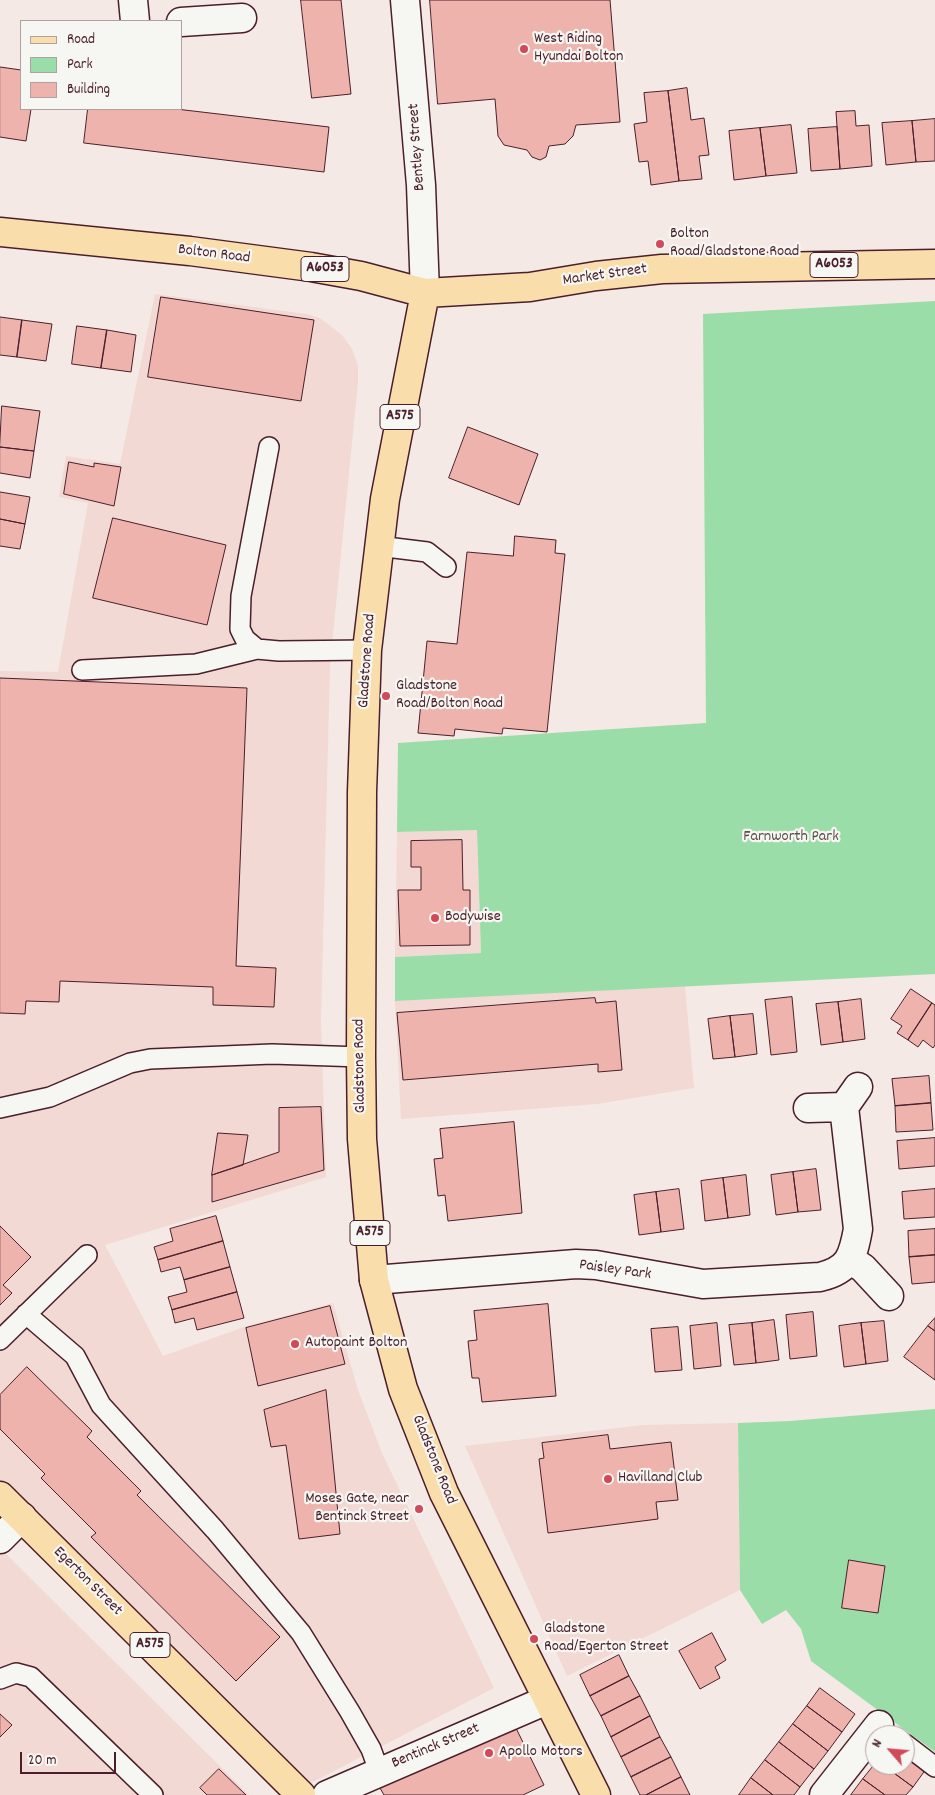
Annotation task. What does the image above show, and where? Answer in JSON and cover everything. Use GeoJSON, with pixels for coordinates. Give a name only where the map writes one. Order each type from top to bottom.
{"type":"FeatureCollection","features":[{"type":"Feature","properties":{"kind":"main road","name":"Bolton Road"},"geometry":{"type":"LineString","coordinates":[[0,232],[190,251],[312,267],[361,276],[426,294]]}},
{"type":"Feature","properties":{"kind":"main road","name":"Market Street"},"geometry":{"type":"LineString","coordinates":[[426,294],[530,286],[662,269],[935,264]]}},
{"type":"Feature","properties":{"kind":"main road","name":"Gladstone Road"},"geometry":{"type":"LineString","coordinates":[[426,294],[389,474],[378,546],[366,650],[362,792],[362,1139],[374,1280],[403,1389],[444,1493],[596,1795]]}},
{"type":"Feature","properties":{"kind":"main road","name":"Egerton Street"},"geometry":{"type":"LineString","coordinates":[[0,1496],[301,1795]]}},
{"type":"Feature","properties":{"kind":"street"},"geometry":{"type":"LineString","coordinates":[[133,0],[135,20]]}},
{"type":"Feature","properties":{"kind":"street","name":"Bentley Street"},"geometry":{"type":"LineString","coordinates":[[405,0],[421,185],[426,294]]}},
{"type":"Feature","properties":{"kind":"street"},"geometry":{"type":"LineString","coordinates":[[182,22],[242,18]]}},
{"type":"Feature","properties":{"kind":"street"},"geometry":{"type":"LineString","coordinates":[[808,1108],[851,1097],[858,1229],[854,1248],[849,1259],[863,1268],[890,1296]]}},
{"type":"Feature","properties":{"kind":"street","name":"Paisley Park"},"geometry":{"type":"LineString","coordinates":[[374,1280],[576,1264],[596,1265],[703,1284],[820,1277],[834,1273],[846,1266],[849,1259]]}},
{"type":"Feature","properties":{"kind":"street"},"geometry":{"type":"LineString","coordinates":[[0,1539],[22,1517]]}},
{"type":"Feature","properties":{"kind":"street","name":"Bentinck Street"},"geometry":{"type":"LineString","coordinates":[[327,1795],[547,1700]]}},
{"type":"Feature","properties":{"kind":"street"},"geometry":{"type":"LineString","coordinates":[[824,1795],[865,1752]]}},
{"type":"Feature","properties":{"kind":"lane"},"geometry":{"type":"LineString","coordinates":[[257,650],[245,639],[240,629],[241,596],[269,447]]}},
{"type":"Feature","properties":{"kind":"lane"},"geometry":{"type":"LineString","coordinates":[[378,546],[428,552],[446,567]]}},
{"type":"Feature","properties":{"kind":"lane"},"geometry":{"type":"LineString","coordinates":[[82,670],[196,664],[257,650],[366,650]]}},
{"type":"Feature","properties":{"kind":"lane"},"geometry":{"type":"LineString","coordinates":[[0,1108],[50,1097],[130,1063],[150,1059],[272,1054],[361,1057]]}},
{"type":"Feature","properties":{"kind":"lane"},"geometry":{"type":"LineString","coordinates":[[0,1340],[87,1255]]}},
{"type":"Feature","properties":{"kind":"lane"},"geometry":{"type":"LineString","coordinates":[[26,1314],[75,1356],[101,1405],[215,1530],[301,1633],[350,1712],[371,1749],[380,1771]]}},
{"type":"Feature","properties":{"kind":"lane"},"geometry":{"type":"LineString","coordinates":[[0,1679],[16,1673],[32,1677],[154,1795]]}},
{"type":"Feature","properties":{"kind":"lane"},"geometry":{"type":"LineString","coordinates":[[915,1752],[935,1767]]}},
{"type":"Feature","properties":{"kind":"shaded area"},"geometry":{"type":"Polygon","coordinates":[[[155,294],[307,314],[320,318],[342,335],[352,349],[358,365],[358,382],[330,665],[321,1020],[326,1177],[105,1245],[163,1356],[244,1327],[333,1303],[358,1390],[382,1453],[494,1688],[309,1784],[0,1481],[0,671],[58,672],[88,503],[59,497],[66,456],[120,464],[155,294]]]}},
{"type":"Feature","properties":{"kind":"shaded area","name":"Bodywise"},"geometry":{"type":"Polygon","coordinates":[[[477,830],[481,953],[395,957],[397,832],[477,830]]]}},
{"type":"Feature","properties":{"kind":"shaded area"},"geometry":{"type":"Polygon","coordinates":[[[685,986],[694,1088],[597,1104],[401,1119],[395,1001],[685,986]]]}},
{"type":"Feature","properties":{"kind":"shaded area"},"geometry":{"type":"Polygon","coordinates":[[[738,1423],[740,1590],[567,1676],[465,1446],[643,1425],[738,1423]]]}},
{"type":"Feature","properties":{"kind":"shaded area"},"geometry":{"type":"Polygon","coordinates":[[[0,1548],[249,1795],[0,1795],[0,1548]]]}},
{"type":"Feature","properties":{"kind":"green space","name":"Farnworth Park"},"geometry":{"type":"Polygon","coordinates":[[[935,301],[935,974],[395,1001],[395,957],[481,953],[477,830],[397,832],[398,743],[706,723],[703,314],[935,301]]]}},
{"type":"Feature","properties":{"kind":"green space"},"geometry":{"type":"Polygon","coordinates":[[[935,1409],[935,1752],[915,1737],[915,1725],[898,1725],[811,1661],[801,1629],[786,1610],[762,1624],[740,1590],[738,1423],[790,1421],[935,1409]]]}},
{"type":"Feature","properties":{"kind":"building"},"geometry":{"type":"Polygon","coordinates":[[[301,0],[341,0],[351,94],[312,98],[301,0]]]}},
{"type":"Feature","properties":{"kind":"building","name":"West Riding Hyundai Bolton"},"geometry":{"type":"Polygon","coordinates":[[[430,0],[610,0],[620,122],[576,125],[573,136],[565,144],[549,146],[546,157],[540,160],[532,157],[527,150],[504,145],[498,136],[495,99],[438,104],[430,0]]]}},
{"type":"Feature","properties":{"kind":"building"},"geometry":{"type":"Polygon","coordinates":[[[0,67],[20,70],[20,110],[31,110],[26,141],[0,137],[0,67]]]}},
{"type":"Feature","properties":{"kind":"building"},"geometry":{"type":"Polygon","coordinates":[[[687,88],[691,120],[704,118],[709,155],[699,156],[702,179],[679,181],[668,91],[687,88]]]}},
{"type":"Feature","properties":{"kind":"building"},"geometry":{"type":"Polygon","coordinates":[[[668,91],[679,181],[651,185],[648,161],[639,162],[634,124],[647,122],[644,93],[668,91]]]}},
{"type":"Feature","properties":{"kind":"building"},"geometry":{"type":"Polygon","coordinates":[[[88,110],[182,110],[329,127],[324,172],[84,143],[88,110]]]}},
{"type":"Feature","properties":{"kind":"building"},"geometry":{"type":"Polygon","coordinates":[[[855,111],[856,126],[869,125],[872,166],[840,169],[836,112],[855,111]]]}},
{"type":"Feature","properties":{"kind":"building"},"geometry":{"type":"Polygon","coordinates":[[[935,119],[935,161],[916,162],[912,121],[935,119]]]}},
{"type":"Feature","properties":{"kind":"building"},"geometry":{"type":"Polygon","coordinates":[[[912,121],[916,162],[886,165],[882,123],[912,121]]]}},
{"type":"Feature","properties":{"kind":"building"},"geometry":{"type":"Polygon","coordinates":[[[791,125],[797,173],[766,176],[760,128],[791,125]]]}},
{"type":"Feature","properties":{"kind":"building"},"geometry":{"type":"Polygon","coordinates":[[[837,127],[840,169],[811,171],[808,129],[837,127]]]}},
{"type":"Feature","properties":{"kind":"building"},"geometry":{"type":"Polygon","coordinates":[[[760,128],[766,176],[734,180],[729,131],[760,128]]]}},
{"type":"Feature","properties":{"kind":"building"},"geometry":{"type":"Polygon","coordinates":[[[161,297],[314,320],[301,401],[148,377],[161,297]]]}},
{"type":"Feature","properties":{"kind":"building"},"geometry":{"type":"Polygon","coordinates":[[[0,317],[22,320],[17,357],[0,355],[0,317]]]}},
{"type":"Feature","properties":{"kind":"building"},"geometry":{"type":"Polygon","coordinates":[[[22,320],[52,324],[46,361],[17,357],[22,320]]]}},
{"type":"Feature","properties":{"kind":"building"},"geometry":{"type":"Polygon","coordinates":[[[77,326],[107,330],[101,368],[72,364],[77,326]]]}},
{"type":"Feature","properties":{"kind":"building"},"geometry":{"type":"Polygon","coordinates":[[[107,330],[136,335],[131,372],[101,368],[107,330]]]}},
{"type":"Feature","properties":{"kind":"building"},"geometry":{"type":"Polygon","coordinates":[[[2,406],[40,411],[34,451],[0,447],[2,406]]]}},
{"type":"Feature","properties":{"kind":"building"},"geometry":{"type":"Polygon","coordinates":[[[468,427],[538,454],[519,505],[449,478],[468,427]]]}},
{"type":"Feature","properties":{"kind":"building"},"geometry":{"type":"Polygon","coordinates":[[[0,447],[34,451],[30,478],[0,473],[0,447]]]}},
{"type":"Feature","properties":{"kind":"building"},"geometry":{"type":"Polygon","coordinates":[[[69,462],[94,467],[94,463],[121,467],[114,506],[64,494],[69,462]]]}},
{"type":"Feature","properties":{"kind":"building"},"geometry":{"type":"Polygon","coordinates":[[[0,492],[30,497],[25,524],[0,519],[0,492]]]}},
{"type":"Feature","properties":{"kind":"building"},"geometry":{"type":"Polygon","coordinates":[[[113,518],[226,545],[207,625],[93,598],[113,518]]]}},
{"type":"Feature","properties":{"kind":"building"},"geometry":{"type":"Polygon","coordinates":[[[0,519],[25,524],[20,549],[0,546],[0,519]]]}},
{"type":"Feature","properties":{"kind":"building"},"geometry":{"type":"Polygon","coordinates":[[[515,536],[556,540],[555,553],[565,554],[547,732],[503,728],[502,734],[455,729],[454,736],[418,733],[427,641],[457,644],[467,552],[513,556],[515,536]]]}},
{"type":"Feature","properties":{"kind":"building"},"geometry":{"type":"Polygon","coordinates":[[[0,678],[247,688],[236,966],[276,968],[274,1007],[213,1005],[213,987],[60,981],[59,1002],[26,1001],[25,1014],[0,1013],[0,678]]]}},
{"type":"Feature","properties":{"kind":"building","name":"Bodywise"},"geometry":{"type":"Polygon","coordinates":[[[462,840],[463,890],[470,890],[470,945],[400,946],[398,890],[421,890],[421,867],[411,867],[411,841],[462,840]]]}},
{"type":"Feature","properties":{"kind":"building"},"geometry":{"type":"Polygon","coordinates":[[[911,989],[932,1003],[908,1040],[897,1033],[902,1026],[891,1019],[911,989]]]}},
{"type":"Feature","properties":{"kind":"building"},"geometry":{"type":"Polygon","coordinates":[[[792,997],[797,1052],[771,1055],[765,1000],[792,997]]]}},
{"type":"Feature","properties":{"kind":"building"},"geometry":{"type":"Polygon","coordinates":[[[595,998],[596,1003],[616,1001],[622,1070],[598,1072],[598,1064],[403,1080],[397,1013],[595,998]]]}},
{"type":"Feature","properties":{"kind":"building"},"geometry":{"type":"Polygon","coordinates":[[[861,999],[865,1039],[843,1042],[838,1002],[861,999]]]}},
{"type":"Feature","properties":{"kind":"building"},"geometry":{"type":"Polygon","coordinates":[[[838,1002],[843,1042],[821,1045],[816,1004],[838,1002]]]}},
{"type":"Feature","properties":{"kind":"building"},"geometry":{"type":"Polygon","coordinates":[[[932,1003],[935,1005],[935,1045],[933,1048],[923,1040],[918,1047],[908,1040],[932,1003]]]}},
{"type":"Feature","properties":{"kind":"building"},"geometry":{"type":"Polygon","coordinates":[[[753,1014],[757,1054],[735,1057],[730,1016],[753,1014]]]}},
{"type":"Feature","properties":{"kind":"building"},"geometry":{"type":"Polygon","coordinates":[[[730,1016],[735,1057],[713,1059],[708,1019],[730,1016]]]}},
{"type":"Feature","properties":{"kind":"building"},"geometry":{"type":"Polygon","coordinates":[[[929,1076],[931,1103],[895,1106],[892,1079],[929,1076]]]}},
{"type":"Feature","properties":{"kind":"building"},"geometry":{"type":"Polygon","coordinates":[[[931,1103],[933,1130],[896,1132],[895,1106],[931,1103]]]}},
{"type":"Feature","properties":{"kind":"building"},"geometry":{"type":"Polygon","coordinates":[[[321,1107],[324,1170],[212,1202],[212,1175],[279,1152],[279,1108],[321,1107]]]}},
{"type":"Feature","properties":{"kind":"building"},"geometry":{"type":"Polygon","coordinates":[[[514,1122],[522,1213],[448,1221],[445,1195],[438,1196],[434,1159],[443,1158],[440,1129],[514,1122]]]}},
{"type":"Feature","properties":{"kind":"building"},"geometry":{"type":"Polygon","coordinates":[[[218,1133],[248,1135],[243,1165],[212,1175],[218,1133]]]}},
{"type":"Feature","properties":{"kind":"building"},"geometry":{"type":"Polygon","coordinates":[[[935,1138],[935,1166],[899,1169],[897,1141],[935,1138]]]}},
{"type":"Feature","properties":{"kind":"building"},"geometry":{"type":"Polygon","coordinates":[[[816,1169],[821,1210],[798,1212],[793,1172],[816,1169]]]}},
{"type":"Feature","properties":{"kind":"building"},"geometry":{"type":"Polygon","coordinates":[[[793,1172],[798,1212],[776,1215],[771,1175],[793,1172]]]}},
{"type":"Feature","properties":{"kind":"building"},"geometry":{"type":"Polygon","coordinates":[[[746,1175],[750,1215],[728,1218],[723,1178],[746,1175]]]}},
{"type":"Feature","properties":{"kind":"building"},"geometry":{"type":"Polygon","coordinates":[[[723,1178],[728,1218],[705,1221],[701,1181],[723,1178]]]}},
{"type":"Feature","properties":{"kind":"building"},"geometry":{"type":"Polygon","coordinates":[[[679,1189],[684,1229],[661,1232],[656,1192],[679,1189]]]}},
{"type":"Feature","properties":{"kind":"building"},"geometry":{"type":"Polygon","coordinates":[[[935,1189],[935,1217],[904,1219],[902,1192],[935,1189]]]}},
{"type":"Feature","properties":{"kind":"building"},"geometry":{"type":"Polygon","coordinates":[[[656,1192],[661,1232],[639,1235],[634,1195],[656,1192]]]}},
{"type":"Feature","properties":{"kind":"building"},"geometry":{"type":"Polygon","coordinates":[[[216,1216],[223,1241],[158,1260],[154,1247],[173,1241],[170,1229],[216,1216]]]}},
{"type":"Feature","properties":{"kind":"building"},"geometry":{"type":"Polygon","coordinates":[[[0,1226],[31,1257],[3,1285],[12,1293],[0,1305],[0,1226]]]}},
{"type":"Feature","properties":{"kind":"building"},"geometry":{"type":"Polygon","coordinates":[[[935,1229],[935,1255],[909,1257],[908,1231],[935,1229]]]}},
{"type":"Feature","properties":{"kind":"building"},"geometry":{"type":"Polygon","coordinates":[[[223,1241],[230,1267],[184,1280],[180,1267],[161,1272],[158,1260],[223,1241]]]}},
{"type":"Feature","properties":{"kind":"building"},"geometry":{"type":"Polygon","coordinates":[[[935,1255],[935,1282],[912,1284],[909,1257],[935,1255]]]}},
{"type":"Feature","properties":{"kind":"building"},"geometry":{"type":"Polygon","coordinates":[[[230,1267],[237,1292],[172,1310],[168,1297],[187,1292],[184,1280],[230,1267]]]}},
{"type":"Feature","properties":{"kind":"building"},"geometry":{"type":"Polygon","coordinates":[[[237,1292],[244,1318],[197,1330],[194,1318],[175,1323],[172,1310],[237,1292]]]}},
{"type":"Feature","properties":{"kind":"building"},"geometry":{"type":"Polygon","coordinates":[[[548,1304],[556,1396],[482,1402],[479,1378],[472,1378],[468,1341],[477,1340],[474,1311],[548,1304]]]}},
{"type":"Feature","properties":{"kind":"building","name":"Autopaint Bolton"},"geometry":{"type":"Polygon","coordinates":[[[330,1306],[345,1364],[258,1386],[246,1328],[330,1306]]]}},
{"type":"Feature","properties":{"kind":"building"},"geometry":{"type":"Polygon","coordinates":[[[813,1312],[817,1356],[790,1359],[786,1315],[813,1312]]]}},
{"type":"Feature","properties":{"kind":"building"},"geometry":{"type":"Polygon","coordinates":[[[935,1318],[935,1331],[928,1326],[935,1318]]]}},
{"type":"Feature","properties":{"kind":"building"},"geometry":{"type":"Polygon","coordinates":[[[774,1320],[779,1360],[756,1363],[752,1323],[774,1320]]]}},
{"type":"Feature","properties":{"kind":"building"},"geometry":{"type":"Polygon","coordinates":[[[884,1321],[888,1361],[866,1364],[861,1323],[884,1321]]]}},
{"type":"Feature","properties":{"kind":"building"},"geometry":{"type":"Polygon","coordinates":[[[717,1323],[721,1366],[694,1369],[690,1326],[717,1323]]]}},
{"type":"Feature","properties":{"kind":"building"},"geometry":{"type":"Polygon","coordinates":[[[752,1323],[756,1363],[734,1365],[729,1325],[752,1323]]]}},
{"type":"Feature","properties":{"kind":"building"},"geometry":{"type":"Polygon","coordinates":[[[861,1323],[866,1364],[844,1367],[839,1326],[861,1323]]]}},
{"type":"Feature","properties":{"kind":"building"},"geometry":{"type":"Polygon","coordinates":[[[928,1326],[935,1331],[935,1380],[904,1357],[928,1326]]]}},
{"type":"Feature","properties":{"kind":"building"},"geometry":{"type":"Polygon","coordinates":[[[678,1327],[682,1370],[655,1372],[651,1329],[678,1327]]]}},
{"type":"Feature","properties":{"kind":"building"},"geometry":{"type":"Polygon","coordinates":[[[27,1367],[92,1431],[87,1437],[141,1491],[137,1495],[280,1637],[236,1681],[91,1537],[96,1533],[41,1478],[45,1474],[0,1429],[0,1395],[27,1367]]]}},
{"type":"Feature","properties":{"kind":"building"},"geometry":{"type":"Polygon","coordinates":[[[326,1390],[340,1534],[299,1539],[286,1445],[271,1447],[264,1410],[326,1390]]]}},
{"type":"Feature","properties":{"kind":"building","name":"Havilland Club"},"geometry":{"type":"Polygon","coordinates":[[[608,1435],[610,1449],[671,1442],[678,1500],[656,1502],[658,1519],[548,1533],[539,1459],[544,1458],[542,1443],[608,1435]]]}},
{"type":"Feature","properties":{"kind":"building"},"geometry":{"type":"Polygon","coordinates":[[[849,1560],[885,1566],[878,1613],[842,1608],[849,1560]]]}},
{"type":"Feature","properties":{"kind":"building"},"geometry":{"type":"Polygon","coordinates":[[[712,1633],[726,1660],[715,1667],[720,1678],[700,1689],[679,1651],[712,1633]]]}},
{"type":"Feature","properties":{"kind":"building"},"geometry":{"type":"Polygon","coordinates":[[[619,1655],[629,1676],[590,1696],[580,1675],[619,1655]]]}},
{"type":"Feature","properties":{"kind":"building"},"geometry":{"type":"Polygon","coordinates":[[[629,1676],[640,1696],[601,1716],[590,1696],[629,1676]]]}},
{"type":"Feature","properties":{"kind":"building"},"geometry":{"type":"Polygon","coordinates":[[[820,1688],[855,1714],[842,1732],[807,1706],[820,1688]]]}},
{"type":"Feature","properties":{"kind":"building"},"geometry":{"type":"Polygon","coordinates":[[[640,1696],[650,1716],[611,1737],[601,1716],[640,1696]]]}},
{"type":"Feature","properties":{"kind":"building"},"geometry":{"type":"Polygon","coordinates":[[[807,1706],[842,1732],[828,1751],[793,1724],[807,1706]]]}},
{"type":"Feature","properties":{"kind":"building"},"geometry":{"type":"Polygon","coordinates":[[[0,1714],[12,1725],[0,1737],[0,1714]]]}},
{"type":"Feature","properties":{"kind":"building"},"geometry":{"type":"Polygon","coordinates":[[[650,1716],[660,1737],[621,1757],[611,1737],[650,1716]]]}},
{"type":"Feature","properties":{"kind":"building","name":"Apollo Motors"},"geometry":{"type":"Polygon","coordinates":[[[513,1722],[544,1785],[523,1795],[384,1795],[380,1788],[513,1722]]]}},
{"type":"Feature","properties":{"kind":"building"},"geometry":{"type":"Polygon","coordinates":[[[793,1724],[828,1751],[814,1769],[779,1742],[793,1724]]]}},
{"type":"Feature","properties":{"kind":"building"},"geometry":{"type":"Polygon","coordinates":[[[660,1737],[671,1757],[631,1777],[621,1757],[660,1737]]]}},
{"type":"Feature","properties":{"kind":"building"},"geometry":{"type":"Polygon","coordinates":[[[779,1742],[814,1769],[800,1787],[765,1760],[779,1742]]]}},
{"type":"Feature","properties":{"kind":"building"},"geometry":{"type":"Polygon","coordinates":[[[671,1757],[681,1777],[646,1795],[640,1795],[631,1777],[671,1757]]]}},
{"type":"Feature","properties":{"kind":"building"},"geometry":{"type":"Polygon","coordinates":[[[765,1760],[800,1787],[794,1795],[773,1795],[751,1778],[765,1760]]]}},
{"type":"Feature","properties":{"kind":"building"},"geometry":{"type":"Polygon","coordinates":[[[915,1761],[926,1769],[913,1787],[897,1775],[915,1775],[915,1761]]]}},
{"type":"Feature","properties":{"kind":"building"},"geometry":{"type":"Polygon","coordinates":[[[219,1769],[246,1795],[207,1795],[200,1788],[219,1769]]]}},
{"type":"Feature","properties":{"kind":"building"},"geometry":{"type":"Polygon","coordinates":[[[866,1775],[897,1775],[913,1787],[906,1795],[885,1795],[863,1779],[866,1775]]]}},
{"type":"Feature","properties":{"kind":"building"},"geometry":{"type":"Polygon","coordinates":[[[681,1777],[690,1795],[646,1795],[681,1777]]]}},
{"type":"Feature","properties":{"kind":"building"},"geometry":{"type":"Polygon","coordinates":[[[751,1778],[773,1795],[739,1795],[751,1778]]]}},
{"type":"Feature","properties":{"kind":"building"},"geometry":{"type":"Polygon","coordinates":[[[863,1779],[885,1795],[851,1795],[863,1779]]]}},
{"type":"Feature","properties":{"kind":"place","name":"West Riding Hyundai Bolton"},"geometry":{"type":"Point","coordinates":[524,49]}},
{"type":"Feature","properties":{"kind":"place","name":"Bolton Road/Gladstone Road"},"geometry":{"type":"Point","coordinates":[660,244]}},
{"type":"Feature","properties":{"kind":"place","name":"Gladstone Road/Bolton Road"},"geometry":{"type":"Point","coordinates":[386,696]}},
{"type":"Feature","properties":{"kind":"place","name":"Bodywise"},"geometry":{"type":"Point","coordinates":[435,918]}},
{"type":"Feature","properties":{"kind":"place","name":"Autopaint Bolton"},"geometry":{"type":"Point","coordinates":[295,1344]}},
{"type":"Feature","properties":{"kind":"place","name":"Havilland Club"},"geometry":{"type":"Point","coordinates":[608,1479]}},
{"type":"Feature","properties":{"kind":"place","name":"Moses Gate, near Bentinck Street"},"geometry":{"type":"Point","coordinates":[419,1509]}},
{"type":"Feature","properties":{"kind":"place","name":"Gladstone Road/Egerton Street"},"geometry":{"type":"Point","coordinates":[534,1639]}},
{"type":"Feature","properties":{"kind":"place","name":"Apollo Motors"},"geometry":{"type":"Point","coordinates":[489,1753]}}]}
